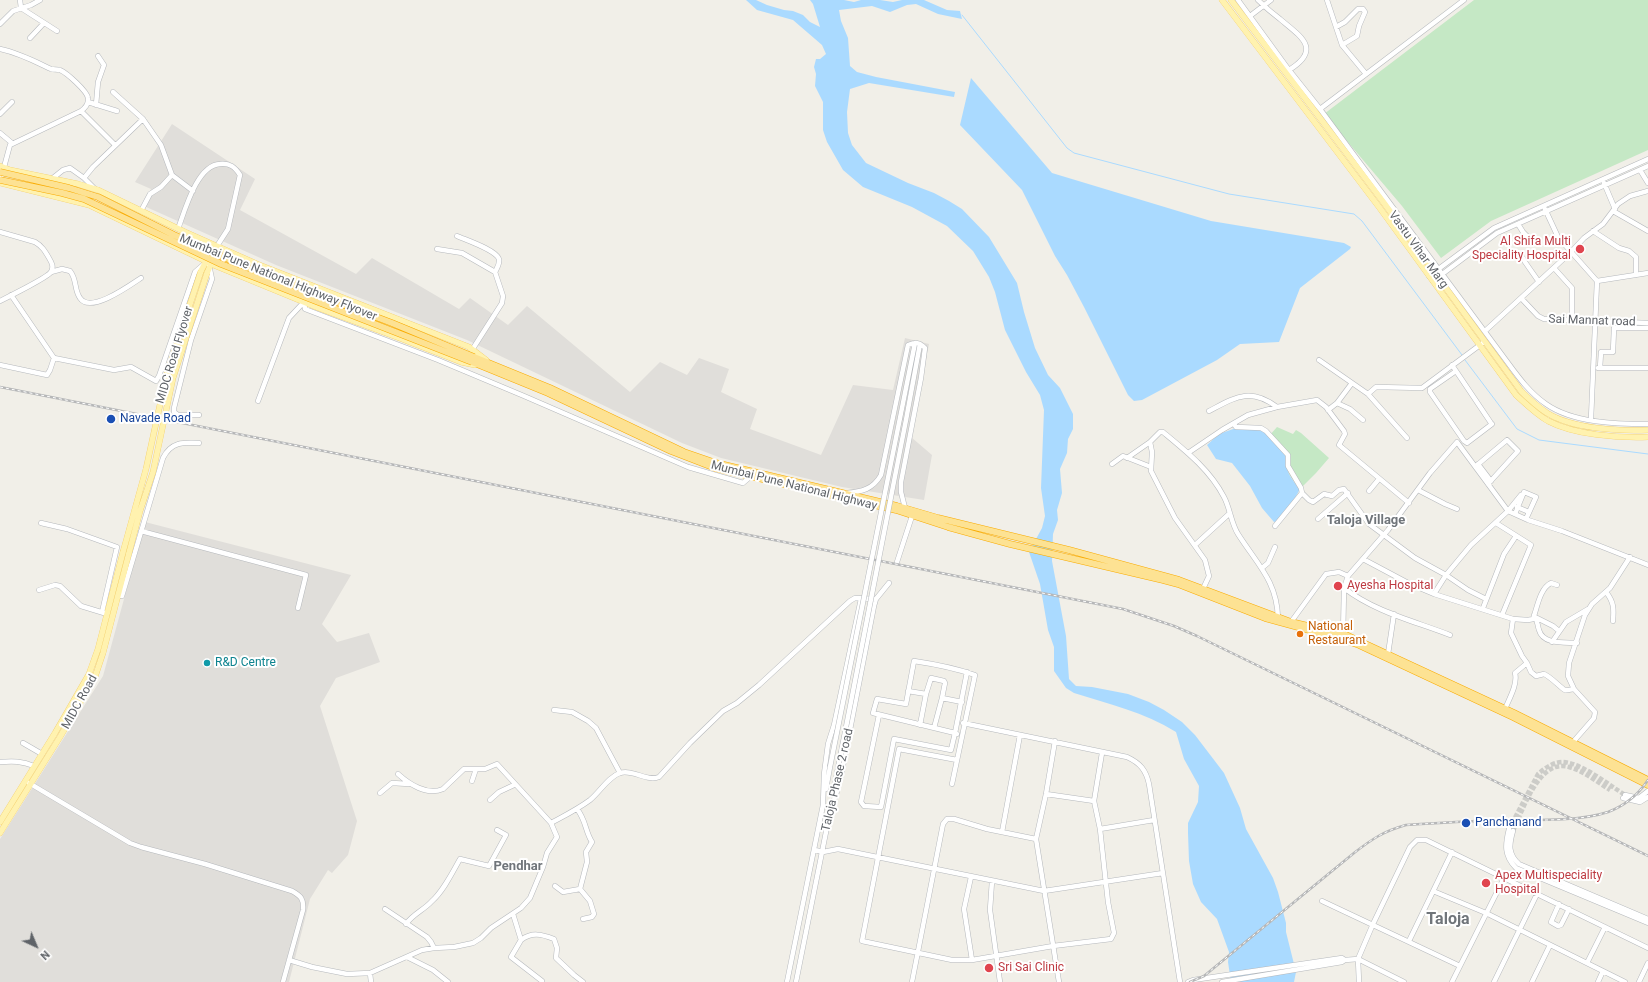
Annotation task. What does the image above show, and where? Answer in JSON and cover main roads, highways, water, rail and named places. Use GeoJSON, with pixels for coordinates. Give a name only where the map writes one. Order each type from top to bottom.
{"type":"FeatureCollection","features":[{"type":"Feature","properties":{"kind":"highway","name":"Mumbai Pune National Highway Flyover"},"geometry":{"type":"LineString","coordinates":[[2,169],[98,197],[174,235],[260,273],[392,323],[473,359]]}},
{"type":"Feature","properties":{"kind":"highway","name":"Mumbai Pune National Highway Flyover"},"geometry":{"type":"LineString","coordinates":[[0,180],[84,199],[221,264],[488,365]]}},
{"type":"Feature","properties":{"kind":"highway","name":"Mumbai Pune National Highway"},"geometry":{"type":"LineString","coordinates":[[488,365],[677,453],[715,468],[1069,550],[1179,580],[1202,591]]}},
{"type":"Feature","properties":{"kind":"highway","name":"Mumbai Pune National Highway"},"geometry":{"type":"LineString","coordinates":[[488,365],[550,388],[684,452],[733,468],[905,508],[913,514],[948,527],[1066,558],[1156,578],[1202,591]]}},
{"type":"Feature","properties":{"kind":"highway"},"geometry":{"type":"LineString","coordinates":[[1202,591],[1278,620],[1343,637],[1513,717],[1648,785]]}},
{"type":"Feature","properties":{"kind":"highway"},"geometry":{"type":"LineString","coordinates":[[1278,620],[1292,622],[1343,637],[1388,654],[1505,709],[1648,780]]}},
{"type":"Feature","properties":{"kind":"main road"},"geometry":{"type":"LineString","coordinates":[[1222,0],[1431,279],[1477,348],[1516,395],[1532,410],[1549,421],[1567,428],[1587,432],[1648,437]]}},
{"type":"Feature","properties":{"kind":"main road","name":"Vastu Vihar Marg"},"geometry":{"type":"LineString","coordinates":[[1231,0],[1438,273],[1484,342],[1521,391],[1542,409],[1569,422],[1588,426],[1624,430],[1648,430]]}},
{"type":"Feature","properties":{"kind":"main road"},"geometry":{"type":"LineString","coordinates":[[2,169],[53,178],[95,189],[178,229],[257,264],[472,350],[488,365]]}},
{"type":"Feature","properties":{"kind":"main road"},"geometry":{"type":"LineString","coordinates":[[0,184],[89,205],[208,264],[461,362],[488,365]]}},
{"type":"Feature","properties":{"kind":"main road","name":"MIDC Road Flyover"},"geometry":{"type":"LineString","coordinates":[[125,554],[146,469],[166,377],[204,272],[213,249],[217,246]]}},
{"type":"Feature","properties":{"kind":"main road","name":"MIDC Road"},"geometry":{"type":"LineString","coordinates":[[0,833],[28,783],[95,677],[107,614],[118,595],[125,554]]}},
{"type":"Feature","properties":{"kind":"main road","name":"MIDC Road"},"geometry":{"type":"LineString","coordinates":[[0,822],[28,783],[34,766],[89,674],[125,554]]}},
{"type":"Feature","properties":{"kind":"water"},"geometry":{"type":"Polygon","coordinates":[[[746,0],[756,0],[767,5],[793,11],[803,15],[810,22],[820,27],[813,4],[810,0],[844,0],[854,2],[861,0],[880,0],[893,2],[902,0],[924,0],[947,10],[960,11],[962,19],[938,14],[916,4],[907,5],[890,12],[872,6],[839,10],[841,21],[848,38],[850,66],[857,72],[955,92],[954,97],[869,83],[850,89],[847,112],[848,133],[852,145],[866,163],[908,183],[934,193],[962,209],[989,237],[1017,283],[1035,348],[1048,375],[1060,388],[1073,414],[1073,429],[1068,439],[1067,453],[1060,469],[1062,493],[1057,510],[1058,520],[1053,534],[1052,561],[1066,636],[1069,679],[1076,686],[1092,687],[1128,694],[1149,702],[1164,710],[1182,722],[1195,735],[1224,773],[1240,808],[1246,829],[1273,878],[1278,892],[1296,972],[1294,982],[1231,982],[1228,962],[1229,952],[1217,919],[1201,902],[1193,884],[1189,861],[1188,823],[1198,802],[1199,786],[1184,759],[1176,732],[1139,714],[1074,693],[1066,688],[1054,671],[1054,647],[1048,630],[1040,584],[1029,552],[1042,528],[1045,516],[1041,488],[1044,410],[1040,395],[1026,372],[1005,330],[995,292],[989,277],[973,251],[947,226],[912,207],[863,187],[843,170],[827,142],[823,130],[823,102],[815,86],[816,74],[814,67],[816,59],[820,59],[826,54],[822,45],[793,20],[757,10],[746,0]]]}},
{"type":"Feature","properties":{"kind":"water"},"geometry":{"type":"Polygon","coordinates":[[[971,78],[1052,173],[1211,221],[1344,243],[1351,247],[1300,288],[1279,342],[1240,344],[1217,360],[1142,400],[1134,401],[1128,395],[1084,307],[1055,256],[1022,190],[960,125],[971,78]]]}},
{"type":"Feature","properties":{"kind":"water"},"geometry":{"type":"Polygon","coordinates":[[[1236,428],[1261,430],[1269,436],[1286,455],[1289,474],[1300,489],[1294,500],[1278,521],[1274,522],[1262,508],[1250,486],[1232,463],[1216,459],[1207,445],[1219,434],[1236,428]]]}},
{"type":"Feature","properties":{"kind":"waterway"},"geometry":{"type":"LineString","coordinates":[[962,15],[1067,148],[1074,153],[1229,194],[1354,214],[1362,221],[1462,355]]}},
{"type":"Feature","properties":{"kind":"waterway"},"geometry":{"type":"LineString","coordinates":[[1465,360],[1517,429],[1539,440],[1648,454]]}},
{"type":"Feature","properties":{"kind":"tunnel"},"geometry":{"type":"LineString","coordinates":[[1509,829],[1538,774],[1556,763],[1570,763],[1587,770],[1625,795]]}},
{"type":"Feature","properties":{"kind":"tunnel"},"geometry":{"type":"LineString","coordinates":[[1513,831],[1527,799],[1534,788],[1549,770],[1558,766],[1575,769],[1610,790]]}},
{"type":"Feature","properties":{"kind":"railway"},"geometry":{"type":"LineString","coordinates":[[0,387],[1123,609],[1174,626],[1197,636],[1648,856]]}},
{"type":"Feature","properties":{"kind":"railway"},"geometry":{"type":"LineString","coordinates":[[1190,982],[1204,976],[1360,848],[1378,836],[1391,830],[1406,825],[1489,820],[1555,820],[1596,815],[1620,807],[1635,795],[1648,780]]}},
{"type":"Feature","properties":{"kind":"place","name":"Al Shifa Multi Speciality Hospital"},"geometry":{"type":"Point","coordinates":[1580,249]}},
{"type":"Feature","properties":{"kind":"place","name":"Navade Road"},"geometry":{"type":"Point","coordinates":[111,419]}},
{"type":"Feature","properties":{"kind":"place","name":"Ayesha Hospital"},"geometry":{"type":"Point","coordinates":[1338,586]}},
{"type":"Feature","properties":{"kind":"place","name":"National Restaurant"},"geometry":{"type":"Point","coordinates":[1300,634]}},
{"type":"Feature","properties":{"kind":"place","name":"R&D Centre"},"geometry":{"type":"Point","coordinates":[207,663]}},
{"type":"Feature","properties":{"kind":"place","name":"Panchanand"},"geometry":{"type":"Point","coordinates":[1466,823]}},
{"type":"Feature","properties":{"kind":"place","name":"Apex Multispeciality Hospital"},"geometry":{"type":"Point","coordinates":[1486,883]}},
{"type":"Feature","properties":{"kind":"place","name":"Sri Sai Clinic"},"geometry":{"type":"Point","coordinates":[989,968]}},
{"type":"Feature","properties":{"kind":"district","name":"Taloja Village"},"geometry":{"type":"Point","coordinates":[1366,521]}},
{"type":"Feature","properties":{"kind":"district","name":"Pendhar"},"geometry":{"type":"Point","coordinates":[518,867]}},
{"type":"Feature","properties":{"kind":"district","name":"Taloja"},"geometry":{"type":"Point","coordinates":[1448,920]}}]}
